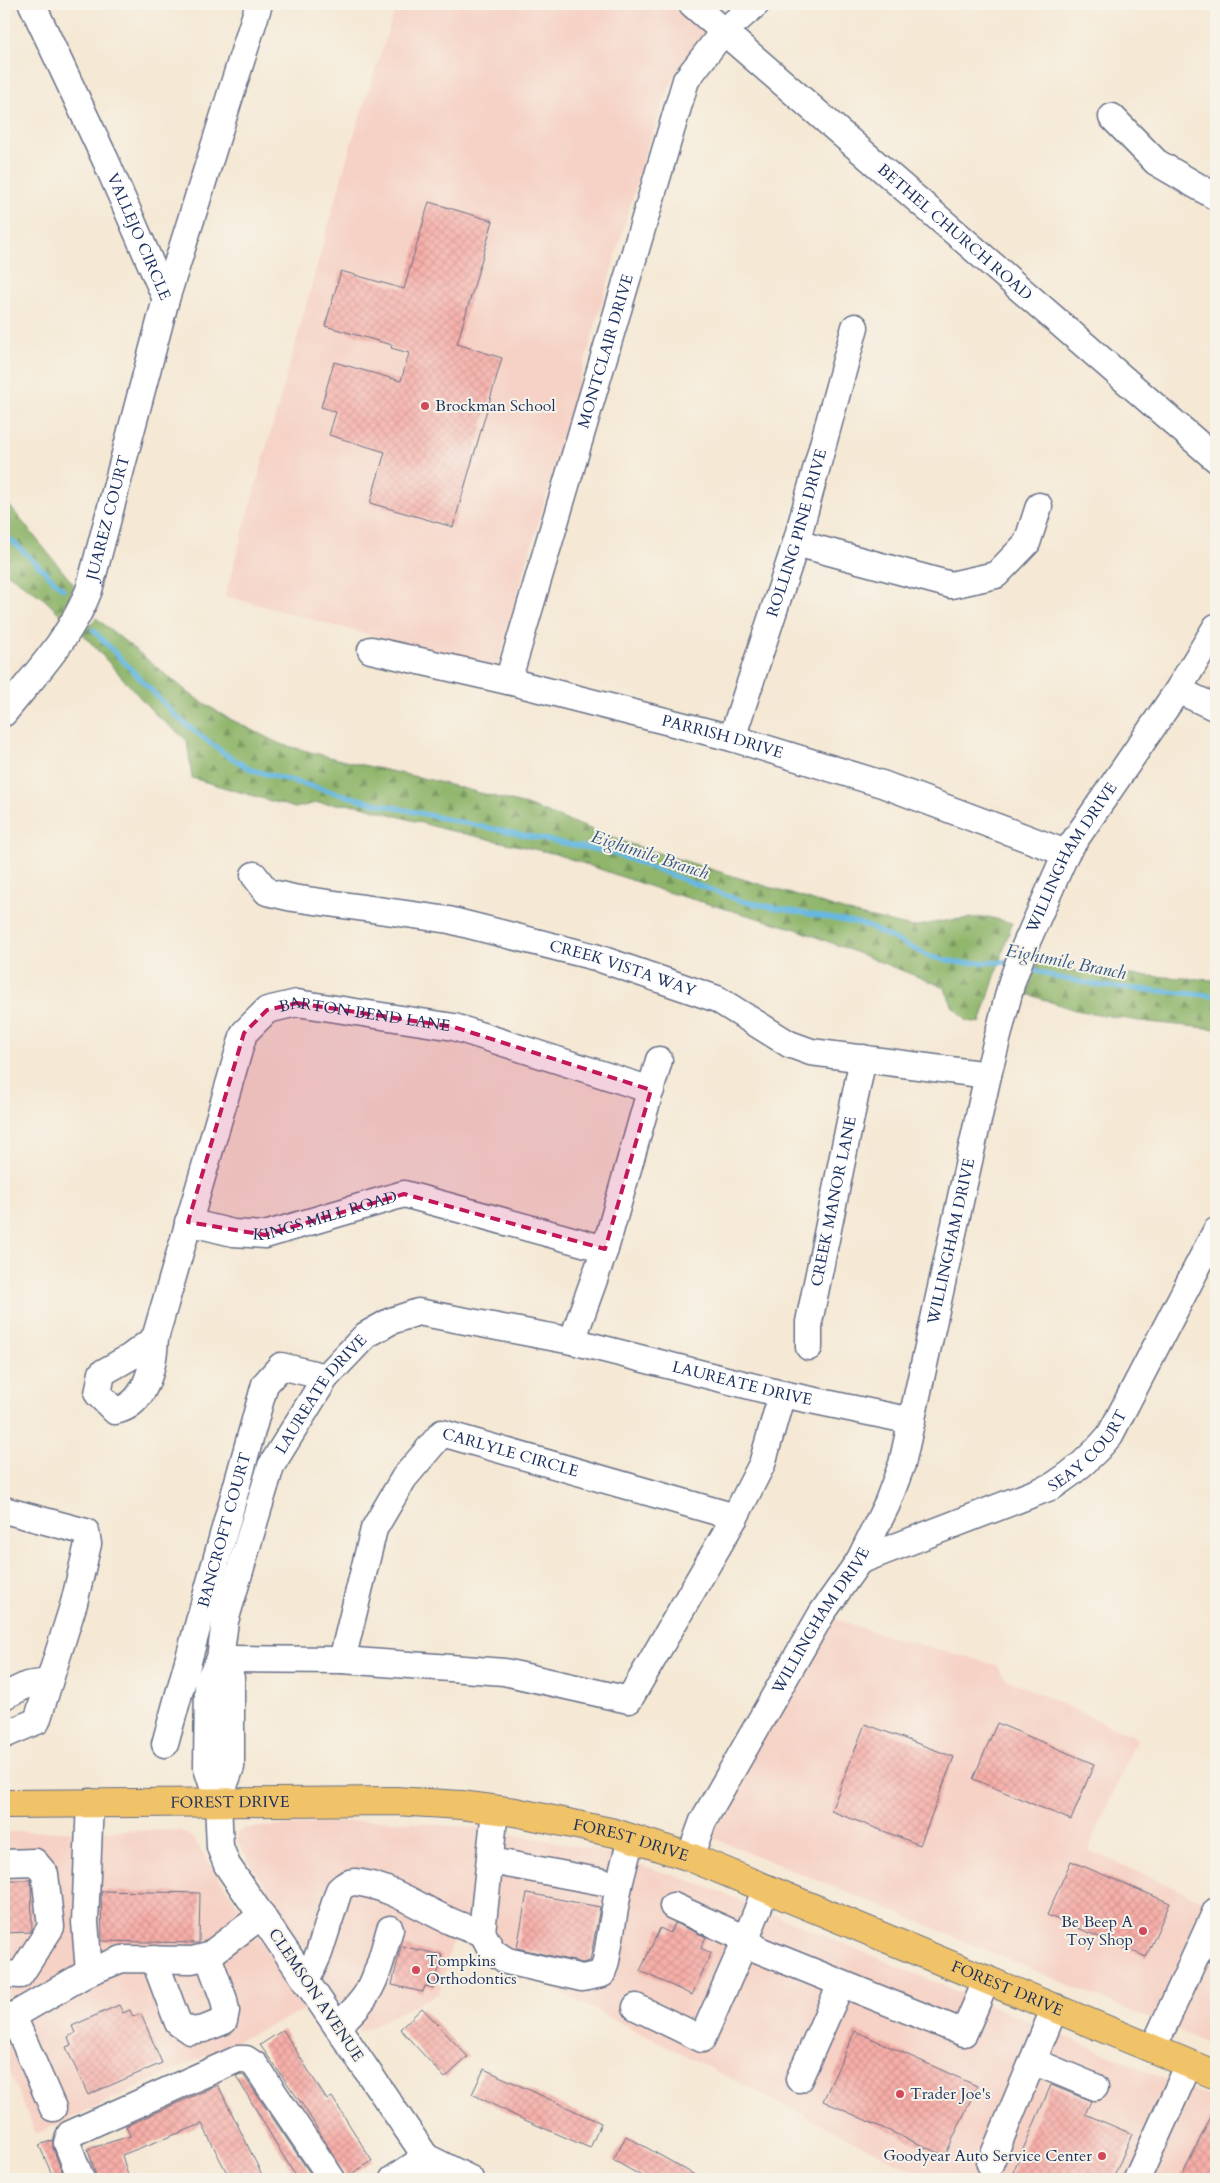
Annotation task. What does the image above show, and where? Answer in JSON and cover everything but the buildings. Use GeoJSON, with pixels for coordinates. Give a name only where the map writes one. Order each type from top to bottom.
{"type":"FeatureCollection","features":[{"type":"Feature","properties":{"kind":"main road","name":"FOREST DRIVE"},"geometry":{"type":"LineString","coordinates":[[4,1804],[395,1801],[496,1810],[564,1822],[631,1838],[690,1857],[1216,2075]]}},
{"type":"Feature","properties":{"kind":"street","name":"VALLEJO CIRCLE"},"geometry":{"type":"LineString","coordinates":[[32,4],[106,161],[166,299]]}},
{"type":"Feature","properties":{"kind":"street","name":"VALLEJO CIRCLE"},"geometry":{"type":"LineString","coordinates":[[166,299],[259,4]]}},
{"type":"Feature","properties":{"kind":"street","name":"BETHEL CHURCH ROAD"},"geometry":{"type":"LineString","coordinates":[[692,4],[1216,460]]}},
{"type":"Feature","properties":{"kind":"street","name":"MONTCLAIR DRIVE"},"geometry":{"type":"LineString","coordinates":[[508,681],[686,80],[723,32],[756,4]]}},
{"type":"Feature","properties":{"kind":"street"},"geometry":{"type":"LineString","coordinates":[[1112,117],[1156,162],[1216,197]]}},
{"type":"Feature","properties":{"kind":"street","name":"JUAREZ COURT"},"geometry":{"type":"LineString","coordinates":[[4,713],[65,636],[84,602],[117,489],[166,299]]}},
{"type":"Feature","properties":{"kind":"street","name":"ROLLING PINE DRIVE"},"geometry":{"type":"LineString","coordinates":[[732,738],[796,543],[855,327]]}},
{"type":"Feature","properties":{"kind":"street"},"geometry":{"type":"LineString","coordinates":[[796,543],[951,585],[996,575],[1027,543],[1038,506]]}},
{"type":"Feature","properties":{"kind":"street","name":"WILLINGHAM DRIVE"},"geometry":{"type":"LineString","coordinates":[[690,1857],[702,1821],[822,1613],[858,1561],[873,1534],[894,1488],[912,1421],[988,1074],[1012,982],[1025,946],[1066,853],[1213,638]]}},
{"type":"Feature","properties":{"kind":"street","name":"PARRISH DRIVE"},"geometry":{"type":"LineString","coordinates":[[371,650],[508,681],[732,738],[882,784],[1066,853]]}},
{"type":"Feature","properties":{"kind":"street"},"geometry":{"type":"LineString","coordinates":[[1178,690],[1216,708]]}},
{"type":"Feature","properties":{"kind":"street","name":"CREEK VISTA WAY"},"geometry":{"type":"LineString","coordinates":[[254,875],[267,892],[293,898],[449,920],[595,957],[717,999],[789,1044],[811,1052],[988,1074]]}},
{"type":"Feature","properties":{"kind":"street","name":"BARTON BEND LANE"},"geometry":{"type":"LineString","coordinates":[[155,1338],[244,1032],[267,1010],[297,1003],[454,1027],[652,1090]]}},
{"type":"Feature","properties":{"kind":"street","name":"CREEK MANOR LANE"},"geometry":{"type":"LineString","coordinates":[[809,1347],[809,1322],[863,1058]]}},
{"type":"Feature","properties":{"kind":"street"},"geometry":{"type":"LineString","coordinates":[[572,1341],[605,1249],[652,1090],[658,1060]]}},
{"type":"Feature","properties":{"kind":"street","name":"KINGS MILL ROAD"},"geometry":{"type":"LineString","coordinates":[[188,1222],[233,1233],[265,1235],[404,1194],[605,1249]]}},
{"type":"Feature","properties":{"kind":"street","name":"SEAY COURT"},"geometry":{"type":"LineString","coordinates":[[858,1561],[1053,1486],[1095,1454],[1110,1435],[1216,1230]]}},
{"type":"Feature","properties":{"kind":"street","name":"LAUREATE DRIVE"},"geometry":{"type":"LineString","coordinates":[[220,1659],[225,1621],[271,1466],[326,1377],[366,1335],[391,1321],[418,1312],[572,1341],[782,1394],[912,1421]]}},
{"type":"Feature","properties":{"kind":"street","name":"BANCROFT COURT"},"geometry":{"type":"LineString","coordinates":[[165,1744],[265,1384],[281,1366],[326,1377]]}},
{"type":"Feature","properties":{"kind":"street"},"geometry":{"type":"LineString","coordinates":[[220,1659],[342,1660],[504,1672],[629,1700],[735,1517],[762,1464],[782,1394]]}},
{"type":"Feature","properties":{"kind":"street","name":"CARLYLE CIRCLE"},"geometry":{"type":"LineString","coordinates":[[342,1660],[374,1529],[404,1478],[442,1433],[735,1517]]}},
{"type":"Feature","properties":{"kind":"street"},"geometry":{"type":"LineString","coordinates":[[4,1510],[86,1532],[88,1544],[74,1603],[37,1721],[4,1735]]}},
{"type":"Feature","properties":{"kind":"street"},"geometry":{"type":"LineString","coordinates":[[218,1802],[231,1767],[231,1678],[220,1659]]}},
{"type":"Feature","properties":{"kind":"street"},"geometry":{"type":"LineString","coordinates":[[4,1696],[27,1685],[49,1682]]}},
{"type":"Feature","properties":{"kind":"street"},"geometry":{"type":"LineString","coordinates":[[90,1802],[85,1922],[90,1972]]}},
{"type":"Feature","properties":{"kind":"street","name":"CLEMSON AVENUE"},"geometry":{"type":"LineString","coordinates":[[218,1802],[220,1847],[227,1865],[441,2179]]}},
{"type":"Feature","properties":{"kind":"street"},"geometry":{"type":"LineString","coordinates":[[496,1810],[482,1932],[492,1951],[507,1961],[582,1978],[602,1974],[606,1961],[608,1883],[631,1838]]}},
{"type":"Feature","properties":{"kind":"street"},"geometry":{"type":"LineString","coordinates":[[491,1861],[608,1883]]}},
{"type":"Feature","properties":{"kind":"street"},"geometry":{"type":"LineString","coordinates":[[4,1863],[34,1862],[45,1874],[51,1927],[22,1972],[20,1974],[4,1974]]}},
{"type":"Feature","properties":{"kind":"street"},"geometry":{"type":"LineString","coordinates":[[306,1982],[319,1953],[338,1890],[344,1885],[354,1882],[385,1890],[482,1932]]}},
{"type":"Feature","properties":{"kind":"street"},"geometry":{"type":"LineString","coordinates":[[636,2008],[702,2039],[766,1888]]}},
{"type":"Feature","properties":{"kind":"street"},"geometry":{"type":"LineString","coordinates":[[673,1906],[746,1939],[759,1950],[964,2033],[987,1979]]}},
{"type":"Feature","properties":{"kind":"street"},"geometry":{"type":"LineString","coordinates":[[52,2108],[13,2016],[90,1972],[122,1959],[192,1960],[208,1956],[262,1915]]}},
{"type":"Feature","properties":{"kind":"street"},"geometry":{"type":"LineString","coordinates":[[51,1927],[85,1922]]}},
{"type":"Feature","properties":{"kind":"street"},"geometry":{"type":"LineString","coordinates":[[1154,2049],[1214,1922]]}},
{"type":"Feature","properties":{"kind":"street"},"geometry":{"type":"LineString","coordinates":[[337,2026],[365,1999],[373,1985],[390,1929]]}},
{"type":"Feature","properties":{"kind":"street"},"geometry":{"type":"LineString","coordinates":[[154,1959],[178,2023],[190,2031],[204,2029],[224,2021],[226,2011],[208,1956]]}},
{"type":"Feature","properties":{"kind":"street"},"geometry":{"type":"LineString","coordinates":[[799,2079],[841,1984]]}},
{"type":"Feature","properties":{"kind":"street"},"geometry":{"type":"LineString","coordinates":[[990,2164],[1055,2007]]}},
{"type":"Feature","properties":{"kind":"street"},"geometry":{"type":"LineString","coordinates":[[81,2179],[67,2143],[70,2134],[238,2059],[246,2059],[255,2065],[332,2179]]}},
{"type":"Feature","properties":{"kind":"street"},"geometry":{"type":"LineString","coordinates":[[1033,2061],[1095,2087]]}},
{"type":"Feature","properties":{"kind":"street"},"geometry":{"type":"LineString","coordinates":[[1137,2179],[1190,2064]]}},
{"type":"Feature","properties":{"kind":"street"},"geometry":{"type":"LineString","coordinates":[[393,2179],[426,2158],[470,2179]]}},
{"type":"Feature","properties":{"kind":"highlighted area"},"geometry":{"type":"Polygon","coordinates":[[[297,1003],[454,1027],[651,1090],[605,1249],[404,1194],[265,1235],[188,1222],[244,1033],[267,1010],[297,1003]]]}},
{"type":"Feature","properties":{"kind":"shaded area","name":"Brockman School"},"geometry":{"type":"Polygon","coordinates":[[[397,4],[679,4],[707,29],[673,78],[648,144],[496,669],[225,596],[352,141],[397,4]]]}},
{"type":"Feature","properties":{"kind":"shaded area"},"geometry":{"type":"Polygon","coordinates":[[[825,1616],[894,1638],[996,1665],[1005,1678],[1137,1738],[1088,1850],[1216,1906],[1216,2047],[905,1916],[706,1835],[825,1616]]]}},
{"type":"Feature","properties":{"kind":"shaded area"},"geometry":{"type":"Polygon","coordinates":[[[381,1820],[477,1828],[593,1849],[708,1887],[1216,2100],[1216,2179],[929,2179],[453,1938],[439,1993],[360,2032],[294,1933],[237,1841],[238,1832],[244,1828],[381,1820]]]}},
{"type":"Feature","properties":{"kind":"shaded area"},"geometry":{"type":"Polygon","coordinates":[[[178,1830],[194,1839],[306,2009],[36,2134],[4,2058],[4,1832],[178,1830]]]}},
{"type":"Feature","properties":{"kind":"green space"},"geometry":{"type":"Polygon","coordinates":[[[4,499],[74,585],[62,616],[44,599],[4,571],[4,499]]]}},
{"type":"Feature","properties":{"kind":"green space"},"geometry":{"type":"Polygon","coordinates":[[[96,618],[194,697],[226,717],[280,744],[526,805],[633,845],[859,915],[912,927],[950,920],[988,917],[1012,923],[980,1023],[967,1021],[953,1007],[944,987],[796,929],[660,890],[556,854],[443,829],[358,805],[316,803],[295,808],[192,778],[187,740],[155,714],[83,634],[96,618]]]}},
{"type":"Feature","properties":{"kind":"green space"},"geometry":{"type":"Polygon","coordinates":[[[1039,957],[1060,967],[1081,972],[1216,980],[1216,1029],[1139,1021],[1075,1010],[1027,994],[1039,957]]]}},
{"type":"Feature","properties":{"kind":"waterway","name":"Eightmile Branch"},"geometry":{"type":"LineString","coordinates":[[4,533],[63,589]]}},
{"type":"Feature","properties":{"kind":"waterway","name":"Eightmile Branch"},"geometry":{"type":"LineString","coordinates":[[93,630],[179,719],[225,754],[252,770],[366,801],[612,853],[741,901],[865,925],[931,957],[961,963],[1012,962]]}},
{"type":"Feature","properties":{"kind":"waterway","name":"Eightmile Branch"},"geometry":{"type":"LineString","coordinates":[[1025,966],[1055,977],[1104,986],[1216,996]]}},
{"type":"Feature","properties":{"kind":"place","name":"Brockman School"},"geometry":{"type":"Point","coordinates":[425,406]}},
{"type":"Feature","properties":{"kind":"place","name":"Be Beep A Toy Shop"},"geometry":{"type":"Point","coordinates":[1143,1931]}},
{"type":"Feature","properties":{"kind":"place","name":"Tompkins Orthodontics"},"geometry":{"type":"Point","coordinates":[416,1970]}},
{"type":"Feature","properties":{"kind":"place","name":"Trader Joe's"},"geometry":{"type":"Point","coordinates":[900,2094]}},
{"type":"Feature","properties":{"kind":"place","name":"Goodyear Auto Service Center"},"geometry":{"type":"Point","coordinates":[1102,2156]}}]}
